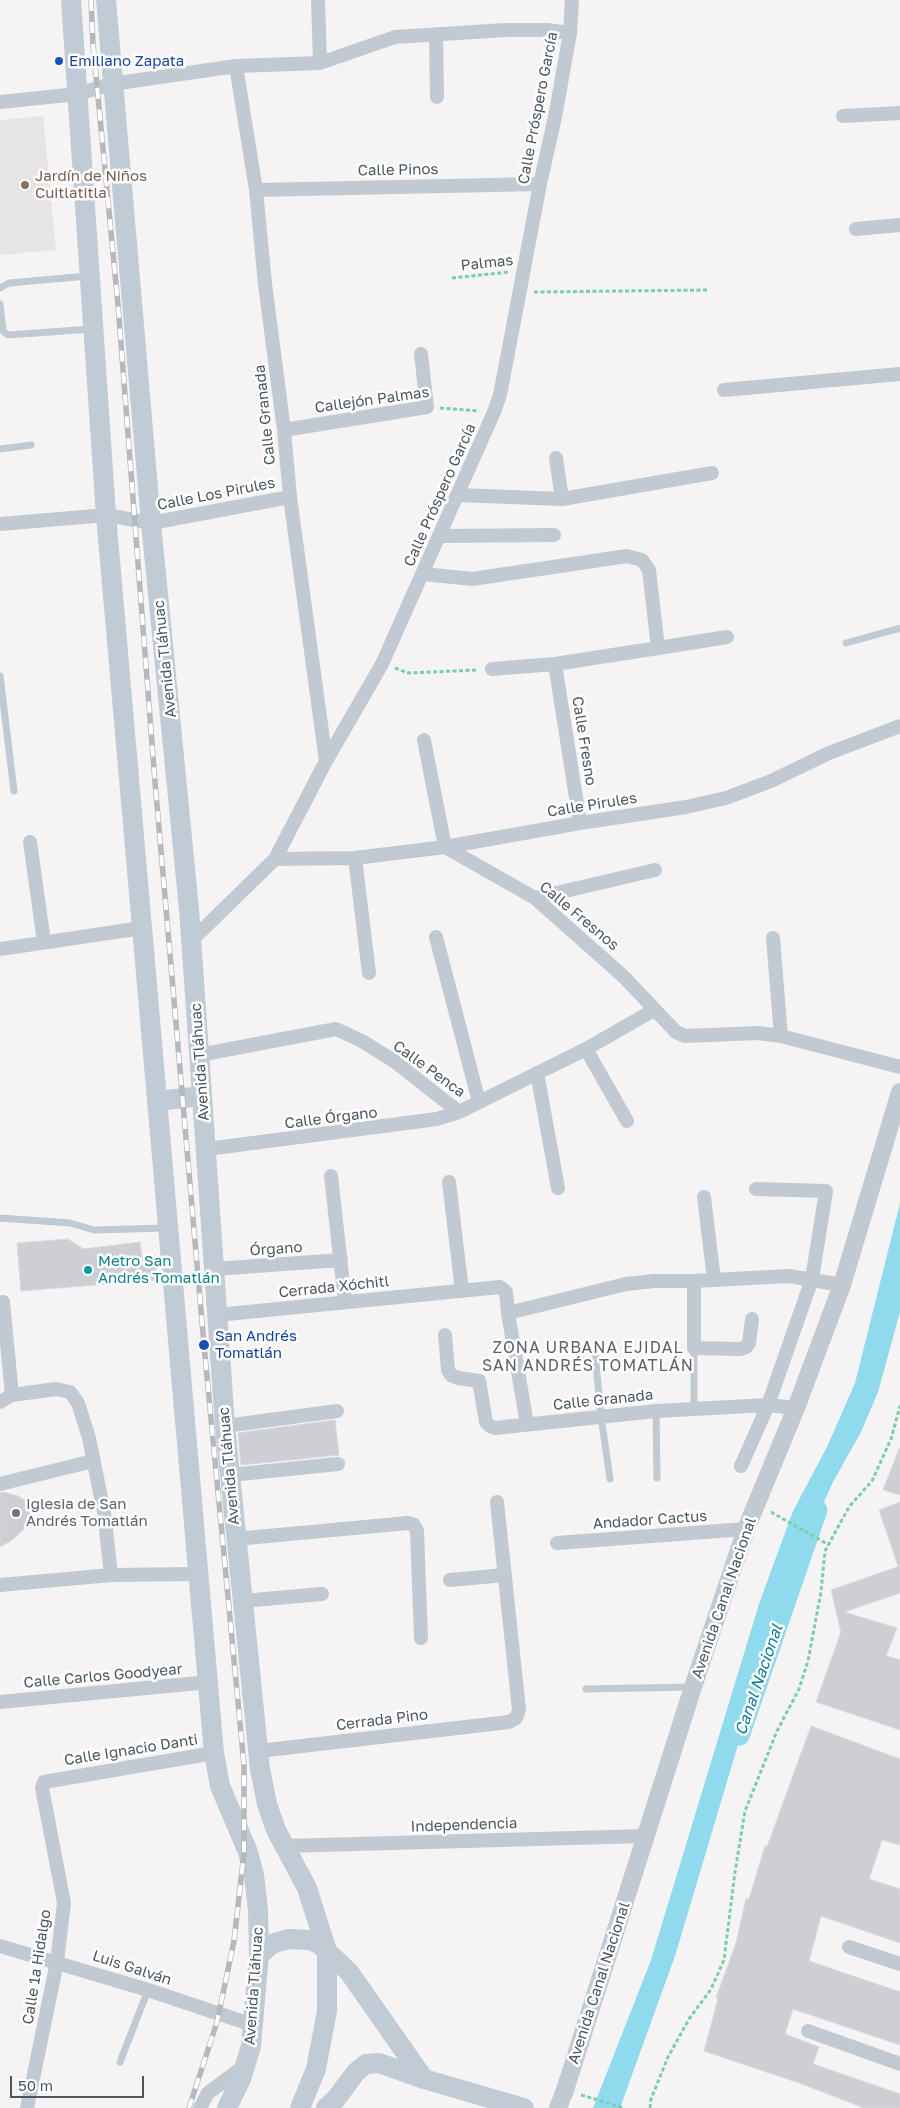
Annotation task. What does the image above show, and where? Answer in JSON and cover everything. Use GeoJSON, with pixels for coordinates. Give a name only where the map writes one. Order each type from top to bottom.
{"type":"FeatureCollection","features":[{"type":"Feature","properties":{"kind":"main road","name":"Avenida Tláhuac"},"geometry":{"type":"LineString","coordinates":[[71,0],[88,276],[106,514],[214,1753],[220,1786],[240,1830],[254,1875],[258,1910],[259,1956],[251,2046],[246,2065],[227,2108]]}},
{"type":"Feature","properties":{"kind":"main road","name":"Avenida Tláhuac"},"geometry":{"type":"LineString","coordinates":[[106,0],[151,523],[191,942],[225,1426],[235,1539],[259,1751],[267,1804],[276,1830],[307,1888],[328,1951],[327,2011],[316,2069],[300,2108]]}},
{"type":"Feature","properties":{"kind":"main road"},"geometry":{"type":"LineString","coordinates":[[157,1101],[202,1096]]}},
{"type":"Feature","properties":{"kind":"main road"},"geometry":{"type":"LineString","coordinates":[[259,1956],[272,1944],[288,1938],[309,1940],[328,1951],[349,1972],[424,2079]]}},
{"type":"Feature","properties":{"kind":"main road"},"geometry":{"type":"LineString","coordinates":[[326,2108],[336,2099],[356,2072],[366,2064],[379,2063],[424,2079],[524,2108]]}},
{"type":"Feature","properties":{"kind":"street"},"geometry":{"type":"LineString","coordinates":[[318,0],[320,63]]}},
{"type":"Feature","properties":{"kind":"street","name":"Calle Próspero García"},"geometry":{"type":"LineString","coordinates":[[191,942],[275,859],[326,761],[382,664],[424,574],[494,412],[500,396],[540,184],[555,117],[570,33],[572,0]]}},
{"type":"Feature","properties":{"kind":"street"},"geometry":{"type":"LineString","coordinates":[[0,102],[78,94],[112,84],[236,66],[320,63],[395,37],[522,30],[547,30],[570,33]]}},
{"type":"Feature","properties":{"kind":"street"},"geometry":{"type":"LineString","coordinates":[[436,34],[437,97]]}},
{"type":"Feature","properties":{"kind":"street","name":"Calle Granada"},"geometry":{"type":"LineString","coordinates":[[236,66],[256,190],[290,496],[326,761]]}},
{"type":"Feature","properties":{"kind":"street"},"geometry":{"type":"LineString","coordinates":[[843,116],[900,113]]}},
{"type":"Feature","properties":{"kind":"street","name":"Calle Pinos"},"geometry":{"type":"LineString","coordinates":[[256,190],[540,184]]}},
{"type":"Feature","properties":{"kind":"street"},"geometry":{"type":"LineString","coordinates":[[856,229],[900,225]]}},
{"type":"Feature","properties":{"kind":"street"},"geometry":{"type":"LineString","coordinates":[[420,354],[427,407]]}},
{"type":"Feature","properties":{"kind":"street"},"geometry":{"type":"LineString","coordinates":[[724,390],[900,374]]}},
{"type":"Feature","properties":{"kind":"street","name":"Callejón Palmas"},"geometry":{"type":"LineString","coordinates":[[284,430],[427,407]]}},
{"type":"Feature","properties":{"kind":"street"},"geometry":{"type":"LineString","coordinates":[[556,458],[562,499]]}},
{"type":"Feature","properties":{"kind":"street"},"geometry":{"type":"LineString","coordinates":[[458,495],[562,499],[712,473]]}},
{"type":"Feature","properties":{"kind":"street","name":"Calle Los Pirules"},"geometry":{"type":"LineString","coordinates":[[0,524],[106,514],[151,523],[290,496]]}},
{"type":"Feature","properties":{"kind":"street"},"geometry":{"type":"LineString","coordinates":[[439,536],[554,535]]}},
{"type":"Feature","properties":{"kind":"street"},"geometry":{"type":"LineString","coordinates":[[424,574],[472,579],[627,556],[642,560],[649,570],[658,648]]}},
{"type":"Feature","properties":{"kind":"street"},"geometry":{"type":"LineString","coordinates":[[492,669],[555,664],[727,637]]}},
{"type":"Feature","properties":{"kind":"street","name":"Calle Fresno"},"geometry":{"type":"LineString","coordinates":[[555,664],[580,823]]}},
{"type":"Feature","properties":{"kind":"street","name":"Calle Pirules"},"geometry":{"type":"LineString","coordinates":[[275,859],[355,858],[445,847],[580,823],[686,807],[726,798],[771,780],[829,753],[900,726]]}},
{"type":"Feature","properties":{"kind":"street"},"geometry":{"type":"LineString","coordinates":[[424,740],[445,847]]}},
{"type":"Feature","properties":{"kind":"street"},"geometry":{"type":"LineString","coordinates":[[30,842],[44,942]]}},
{"type":"Feature","properties":{"kind":"street","name":"Calle Fresnos"},"geometry":{"type":"LineString","coordinates":[[445,847],[535,898],[624,977],[676,1032],[685,1036],[758,1033],[781,1036],[900,1067]]}},
{"type":"Feature","properties":{"kind":"street"},"geometry":{"type":"LineString","coordinates":[[355,858],[369,973]]}},
{"type":"Feature","properties":{"kind":"street"},"geometry":{"type":"LineString","coordinates":[[535,898],[655,870]]}},
{"type":"Feature","properties":{"kind":"street"},"geometry":{"type":"LineString","coordinates":[[0,949],[142,928]]}},
{"type":"Feature","properties":{"kind":"street"},"geometry":{"type":"LineString","coordinates":[[436,937],[479,1102]]}},
{"type":"Feature","properties":{"kind":"street"},"geometry":{"type":"LineString","coordinates":[[772,938],[781,1036]]}},
{"type":"Feature","properties":{"kind":"street","name":"Calle Penca"},"geometry":{"type":"LineString","coordinates":[[199,1055],[336,1029],[362,1041],[394,1061],[459,1112],[586,1049],[654,1010]]}},
{"type":"Feature","properties":{"kind":"street"},"geometry":{"type":"LineString","coordinates":[[586,1049],[627,1121]]}},
{"type":"Feature","properties":{"kind":"street"},"geometry":{"type":"LineString","coordinates":[[537,1073],[558,1188]]}},
{"type":"Feature","properties":{"kind":"street","name":"Avenida Canal Nacional"},"geometry":{"type":"LineString","coordinates":[[558,2108],[693,1687],[746,1529],[796,1408],[842,1285],[900,1092]]}},
{"type":"Feature","properties":{"kind":"street","name":"Calle Órgano"},"geometry":{"type":"LineString","coordinates":[[207,1149],[397,1126],[437,1119],[459,1112]]}},
{"type":"Feature","properties":{"kind":"street"},"geometry":{"type":"LineString","coordinates":[[331,1176],[345,1302]]}},
{"type":"Feature","properties":{"kind":"street"},"geometry":{"type":"LineString","coordinates":[[449,1182],[458,1291]]}},
{"type":"Feature","properties":{"kind":"street"},"geometry":{"type":"LineString","coordinates":[[741,1466],[768,1405],[812,1279],[826,1191],[756,1188]]}},
{"type":"Feature","properties":{"kind":"street"},"geometry":{"type":"LineString","coordinates":[[704,1197],[714,1280]]}},
{"type":"Feature","properties":{"kind":"street","name":"Órgano"},"geometry":{"type":"LineString","coordinates":[[214,1269],[341,1260]]}},
{"type":"Feature","properties":{"kind":"street"},"geometry":{"type":"LineString","coordinates":[[445,1335],[448,1370],[451,1375],[458,1378],[479,1381],[486,1422],[495,1428],[526,1424],[508,1313],[626,1284],[654,1281],[789,1276],[842,1285]]}},
{"type":"Feature","properties":{"kind":"street"},"geometry":{"type":"LineString","coordinates":[[694,1281],[694,1348],[740,1350],[749,1343],[752,1319]]}},
{"type":"Feature","properties":{"kind":"street","name":"Cerrada Xóchitl"},"geometry":{"type":"LineString","coordinates":[[217,1314],[500,1287],[506,1292],[508,1313]]}},
{"type":"Feature","properties":{"kind":"street"},"geometry":{"type":"LineString","coordinates":[[2,1302],[12,1395]]}},
{"type":"Feature","properties":{"kind":"street"},"geometry":{"type":"LineString","coordinates":[[0,1402],[12,1395],[56,1389],[70,1392],[78,1403],[89,1438],[104,1512],[111,1575]]}},
{"type":"Feature","properties":{"kind":"street","name":"Calle Granada"},"geometry":{"type":"LineString","coordinates":[[526,1424],[694,1408],[768,1405],[796,1408]]}},
{"type":"Feature","properties":{"kind":"street"},"geometry":{"type":"LineString","coordinates":[[225,1426],[337,1411]]}},
{"type":"Feature","properties":{"kind":"street"},"geometry":{"type":"LineString","coordinates":[[0,1484],[93,1461]]}},
{"type":"Feature","properties":{"kind":"street"},"geometry":{"type":"LineString","coordinates":[[230,1475],[338,1464]]}},
{"type":"Feature","properties":{"kind":"street"},"geometry":{"type":"LineString","coordinates":[[450,1580],[505,1575],[497,1502]]}},
{"type":"Feature","properties":{"kind":"street"},"geometry":{"type":"LineString","coordinates":[[235,1539],[414,1525],[417,1531],[421,1638]]}},
{"type":"Feature","properties":{"kind":"street","name":"Andador Cactus"},"geometry":{"type":"LineString","coordinates":[[557,1543],[746,1529]]}},
{"type":"Feature","properties":{"kind":"street"},"geometry":{"type":"LineString","coordinates":[[0,1585],[111,1575],[198,1574]]}},
{"type":"Feature","properties":{"kind":"street","name":"Cerrada Pino"},"geometry":{"type":"LineString","coordinates":[[259,1751],[509,1722],[516,1718],[519,1710],[505,1575]]}},
{"type":"Feature","properties":{"kind":"street"},"geometry":{"type":"LineString","coordinates":[[242,1601],[322,1594]]}},
{"type":"Feature","properties":{"kind":"street","name":"Calle Carlos Goodyear"},"geometry":{"type":"LineString","coordinates":[[0,1702],[209,1682]]}},
{"type":"Feature","properties":{"kind":"street","name":"Calle Ignacio Danti"},"geometry":{"type":"LineString","coordinates":[[53,1779],[214,1753]]}},
{"type":"Feature","properties":{"kind":"street","name":"Calle 1ª Hidalgo"},"geometry":{"type":"LineString","coordinates":[[27,2108],[62,1936],[64,1903],[42,1788],[44,1782],[53,1779]]}},
{"type":"Feature","properties":{"kind":"street","name":"Independencia"},"geometry":{"type":"LineString","coordinates":[[284,1846],[646,1836]]}},
{"type":"Feature","properties":{"kind":"street","name":"Luis Galván"},"geometry":{"type":"LineString","coordinates":[[0,1946],[148,1990],[253,2025]]}},
{"type":"Feature","properties":{"kind":"street"},"geometry":{"type":"LineString","coordinates":[[850,1946],[900,1964]]}},
{"type":"Feature","properties":{"kind":"street"},"geometry":{"type":"LineString","coordinates":[[808,2031],[900,2064]]}},
{"type":"Feature","properties":{"kind":"street","name":"Avenida Tláhuac"},"geometry":{"type":"LineString","coordinates":[[200,2108],[208,2093],[246,2065]]}},
{"type":"Feature","properties":{"kind":"lane"},"geometry":{"type":"LineString","coordinates":[[0,288],[9,283],[88,276]]}},
{"type":"Feature","properties":{"kind":"lane"},"geometry":{"type":"LineString","coordinates":[[0,304],[3,331],[8,335],[64,332],[92,328]]}},
{"type":"Feature","properties":{"kind":"lane"},"geometry":{"type":"LineString","coordinates":[[0,450],[31,445]]}},
{"type":"Feature","properties":{"kind":"lane"},"geometry":{"type":"LineString","coordinates":[[846,643],[900,628]]}},
{"type":"Feature","properties":{"kind":"lane"},"geometry":{"type":"LineString","coordinates":[[0,676],[14,792]]}},
{"type":"Feature","properties":{"kind":"lane"},"geometry":{"type":"LineString","coordinates":[[0,1218],[70,1223],[94,1230],[169,1228]]}},
{"type":"Feature","properties":{"kind":"lane"},"geometry":{"type":"LineString","coordinates":[[694,1348],[694,1408]]}},
{"type":"Feature","properties":{"kind":"lane"},"geometry":{"type":"LineString","coordinates":[[594,1354],[610,1479]]}},
{"type":"Feature","properties":{"kind":"lane"},"geometry":{"type":"LineString","coordinates":[[656,1411],[657,1478]]}},
{"type":"Feature","properties":{"kind":"lane"},"geometry":{"type":"LineString","coordinates":[[586,1689],[693,1687]]}},
{"type":"Feature","properties":{"kind":"lane"},"geometry":{"type":"LineString","coordinates":[[120,2062],[148,1990]]}},
{"type":"Feature","properties":{"kind":"path","name":"Palmas"},"geometry":{"type":"LineString","coordinates":[[452,278],[524,270]]}},
{"type":"Feature","properties":{"kind":"path"},"geometry":{"type":"LineString","coordinates":[[520,292],[709,290]]}},
{"type":"Feature","properties":{"kind":"path","name":"Callejón Palmas"},"geometry":{"type":"LineString","coordinates":[[427,407],[494,412]]}},
{"type":"Feature","properties":{"kind":"path"},"geometry":{"type":"LineString","coordinates":[[382,664],[408,673],[492,669]]}},
{"type":"Feature","properties":{"kind":"path"},"geometry":{"type":"LineString","coordinates":[[650,2108],[668,2057],[689,2020],[711,1989],[724,1960],[745,1811],[777,1731],[799,1689],[808,1661],[826,1550],[849,1507],[872,1481],[892,1439],[900,1406]]}},
{"type":"Feature","properties":{"kind":"path"},"geometry":{"type":"LineString","coordinates":[[770,1512],[829,1545]]}},
{"type":"Feature","properties":{"kind":"path"},"geometry":{"type":"LineString","coordinates":[[580,2094],[624,2108]]}},
{"type":"Feature","properties":{"kind":"shaded area","name":"Jardín de Niños Cuitlatitla"},"geometry":{"type":"Polygon","coordinates":[[[43,116],[56,250],[0,255],[0,120],[43,116]]]}},
{"type":"Feature","properties":{"kind":"water","name":"Canal Nacional"},"geometry":{"type":"Polygon","coordinates":[[[900,1203],[900,1312],[878,1392],[861,1432],[833,1482],[804,1546],[777,1614],[675,1956],[620,2108],[593,2108],[651,1960],[759,1604],[793,1511],[827,1447],[855,1383],[900,1203]]]}},
{"type":"Feature","properties":{"kind":"building","name":"Metro San Andrés Tomatlán"},"geometry":{"type":"Polygon","coordinates":[[[68,1239],[84,1249],[140,1242],[142,1259],[155,1255],[157,1280],[21,1291],[17,1243],[68,1239]]]}},
{"type":"Feature","properties":{"kind":"building"},"geometry":{"type":"Polygon","coordinates":[[[335,1420],[339,1455],[241,1465],[238,1433],[335,1420]]]}},
{"type":"Feature","properties":{"kind":"building"},"geometry":{"type":"Polygon","coordinates":[[[900,1449],[900,1495],[883,1490],[900,1449]]]}},
{"type":"Feature","properties":{"kind":"building","name":"Iglesia de San Andrés Tomatlán"},"geometry":{"type":"Polygon","coordinates":[[[0,1493],[18,1496],[35,1507],[31,1520],[24,1529],[12,1540],[0,1547],[0,1493]]]}},
{"type":"Feature","properties":{"kind":"building"},"geometry":{"type":"Polygon","coordinates":[[[900,1502],[900,1566],[898,1566],[879,1510],[900,1502]]]}},
{"type":"Feature","properties":{"kind":"building"},"geometry":{"type":"Polygon","coordinates":[[[900,1566],[900,1593],[844,1612],[897,1628],[886,1656],[900,1660],[900,1730],[816,1702],[841,1632],[831,1590],[900,1566]]]}},
{"type":"Feature","properties":{"kind":"building"},"geometry":{"type":"Polygon","coordinates":[[[811,1726],[900,1759],[900,1845],[882,1840],[869,1879],[900,1889],[900,1943],[821,1916],[809,1961],[900,1992],[900,2045],[793,2009],[785,2034],[819,2047],[813,2064],[900,2094],[900,2108],[864,2108],[802,2084],[704,2051],[718,1999],[716,1998],[736,1943],[746,1899],[749,1899],[765,1846],[767,1847],[811,1726]]]}},
{"type":"Feature","properties":{"kind":"waterway","name":"Canal Nacional"},"geometry":{"type":"LineString","coordinates":[[740,1736],[818,1510]]}},
{"type":"Feature","properties":{"kind":"railway"},"geometry":{"type":"LineString","coordinates":[[91,0],[93,44],[118,305],[155,782],[204,1345],[244,1765],[244,1853],[234,1941],[217,2022],[189,2108]]}},
{"type":"Feature","properties":{"kind":"place","name":"Emiliano Zapata"},"geometry":{"type":"Point","coordinates":[59,61]}},
{"type":"Feature","properties":{"kind":"place","name":"Jardín de Niños Cuitlatitla"},"geometry":{"type":"Point","coordinates":[25,185]}},
{"type":"Feature","properties":{"kind":"place","name":"Metro San Andrés Tomatlán"},"geometry":{"type":"Point","coordinates":[88,1270]}},
{"type":"Feature","properties":{"kind":"place","name":"San Andrés Tomatlán"},"geometry":{"type":"Point","coordinates":[204,1345]}},
{"type":"Feature","properties":{"kind":"place","name":"Iglesia de San Andrés Tomatlán"},"geometry":{"type":"Point","coordinates":[16,1513]}},
{"type":"Feature","properties":{"kind":"district","name":"ZONA URBANA EJIDAL SAN ANDRÉS TOMATLÁN"},"geometry":{"type":"Point","coordinates":[588,1357]}}]}
